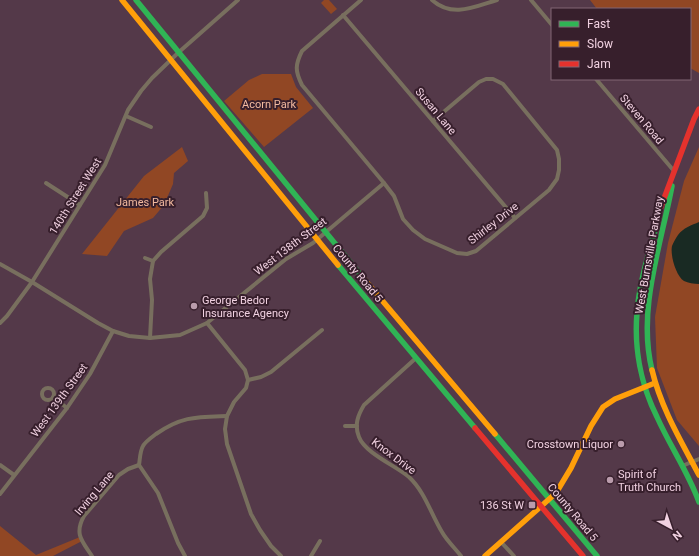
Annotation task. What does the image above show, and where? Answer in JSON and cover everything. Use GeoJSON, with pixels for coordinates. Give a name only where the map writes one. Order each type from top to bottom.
{"type":"FeatureCollection","features":[{"type":"Feature","properties":{"kind":"main road","name":"County Road 5"},"geometry":{"type":"LineString","coordinates":[[122,0],[317,240],[583,556]]}},
{"type":"Feature","properties":{"kind":"main road","name":"County Road 5"},"geometry":{"type":"LineString","coordinates":[[136,0],[325,232],[597,556]]}},
{"type":"Feature","properties":{"kind":"main road","name":"West Burnsville Parkway"},"geometry":{"type":"LineString","coordinates":[[699,110],[660,209],[641,288],[637,312],[636,336],[639,362],[645,388],[656,416],[694,488],[699,502]]}},
{"type":"Feature","properties":{"kind":"main road","name":"West Burnsville Parkway"},"geometry":{"type":"LineString","coordinates":[[674,172],[668,212],[647,314],[647,336],[655,383],[666,411],[699,475]]}},
{"type":"Feature","properties":{"kind":"main road"},"geometry":{"type":"LineString","coordinates":[[485,556],[549,500],[563,483],[588,432],[602,408],[616,398],[655,383]]}},
{"type":"Feature","properties":{"kind":"street","name":"140th Street West"},"geometry":{"type":"LineString","coordinates":[[0,323],[7,316],[32,282],[105,165],[126,116],[141,90],[171,59],[238,0]]}},
{"type":"Feature","properties":{"kind":"street","name":"Shirley Drive"},"geometry":{"type":"LineString","coordinates":[[361,0],[302,51],[296,62],[296,74],[302,85],[394,196],[404,219],[413,230],[425,239],[456,253],[467,254],[476,250],[549,190],[557,179],[559,170],[557,150],[503,84],[493,79],[486,79],[479,82],[433,121]]}},
{"type":"Feature","properties":{"kind":"street"},"geometry":{"type":"LineString","coordinates":[[432,0],[446,8],[458,10],[497,0]]}},
{"type":"Feature","properties":{"kind":"street"},"geometry":{"type":"LineString","coordinates":[[531,0],[551,24]]}},
{"type":"Feature","properties":{"kind":"street","name":"Susan Lane"},"geometry":{"type":"LineString","coordinates":[[343,14],[515,218]]}},
{"type":"Feature","properties":{"kind":"street","name":"Steven Road"},"geometry":{"type":"LineString","coordinates":[[597,80],[674,172]]}},
{"type":"Feature","properties":{"kind":"street"},"geometry":{"type":"LineString","coordinates":[[126,116],[151,127]]}},
{"type":"Feature","properties":{"kind":"street"},"geometry":{"type":"LineString","coordinates":[[46,183],[80,205]]}},
{"type":"Feature","properties":{"kind":"street","name":"West 138th Street"},"geometry":{"type":"LineString","coordinates":[[32,282],[113,331],[129,336],[150,338],[180,335],[207,323],[286,259],[305,249],[317,240],[384,183]]}},
{"type":"Feature","properties":{"kind":"street"},"geometry":{"type":"LineString","coordinates":[[150,338],[152,300],[150,279],[153,261],[161,252],[203,216],[208,208],[206,193]]}},
{"type":"Feature","properties":{"kind":"street"},"geometry":{"type":"LineString","coordinates":[[145,258],[153,261]]}},
{"type":"Feature","properties":{"kind":"street"},"geometry":{"type":"LineString","coordinates":[[0,264],[32,282]]}},
{"type":"Feature","properties":{"kind":"street"},"geometry":{"type":"LineString","coordinates":[[207,323],[245,370],[248,380],[246,388],[234,402],[228,416],[225,429],[227,444],[251,514],[260,530],[281,556]]}},
{"type":"Feature","properties":{"kind":"street"},"geometry":{"type":"LineString","coordinates":[[248,380],[261,377],[271,372],[322,330]]}},
{"type":"Feature","properties":{"kind":"street","name":"West 139th Street"},"geometry":{"type":"LineString","coordinates":[[0,494],[67,408],[90,374],[113,331]]}},
{"type":"Feature","properties":{"kind":"street"},"geometry":{"type":"LineString","coordinates":[[345,426],[357,426],[358,415],[364,405],[416,358]]}},
{"type":"Feature","properties":{"kind":"street"},"geometry":{"type":"LineString","coordinates":[[53,397],[67,408]]}},
{"type":"Feature","properties":{"kind":"street"},"geometry":{"type":"LineString","coordinates":[[185,556],[178,543],[158,493],[139,465],[143,446],[166,427],[180,421],[194,417],[228,416]]}},
{"type":"Feature","properties":{"kind":"street","name":"Knox Drive"},"geometry":{"type":"LineString","coordinates":[[357,426],[359,438],[366,448],[407,476],[418,487],[442,533],[461,556]]}},
{"type":"Feature","properties":{"kind":"street"},"geometry":{"type":"LineString","coordinates":[[682,466],[699,459]]}},
{"type":"Feature","properties":{"kind":"street"},"geometry":{"type":"LineString","coordinates":[[0,465],[14,476]]}},
{"type":"Feature","properties":{"kind":"street","name":"Irving Lane"},"geometry":{"type":"LineString","coordinates":[[92,556],[81,539],[78,531],[80,522],[119,475],[128,469],[139,465]]}},
{"type":"Feature","properties":{"kind":"street"},"geometry":{"type":"LineString","coordinates":[[311,556],[320,541]]}},
{"type":"Feature","properties":{"kind":"street"},"geometry":{"type":"LineString","coordinates":[[502,542],[514,556]]}},
{"type":"Feature","properties":{"kind":"green space"},"geometry":{"type":"Polygon","coordinates":[[[324,0],[329,0],[337,9],[331,14],[321,3],[324,0]]]}},
{"type":"Feature","properties":{"kind":"green space"},"geometry":{"type":"Polygon","coordinates":[[[590,0],[699,0],[699,73],[691,69],[691,8],[596,8],[590,0]]]}},
{"type":"Feature","properties":{"kind":"green space","name":"Acorn Park"},"geometry":{"type":"Polygon","coordinates":[[[262,74],[291,74],[296,87],[313,108],[264,147],[224,101],[249,80],[262,74]]]}},
{"type":"Feature","properties":{"kind":"green space","name":"James Park"},"geometry":{"type":"Polygon","coordinates":[[[182,147],[188,161],[174,173],[173,184],[164,205],[153,218],[124,231],[107,256],[82,254],[144,176],[182,147]]]}},
{"type":"Feature","properties":{"kind":"green space"},"geometry":{"type":"Polygon","coordinates":[[[699,147],[699,446],[677,420],[657,368],[655,317],[668,243],[684,181],[699,147]]]}},
{"type":"Feature","properties":{"kind":"green space"},"geometry":{"type":"Polygon","coordinates":[[[0,526],[36,555],[80,537],[82,541],[53,556],[0,556],[0,526]]]}},
{"type":"Feature","properties":{"kind":"shaded area"},"geometry":{"type":"Polygon","coordinates":[[[699,222],[699,284],[693,284],[684,281],[678,275],[674,265],[672,246],[682,230],[699,222]]]}},
{"type":"Feature","properties":{"kind":"traffic: fast"},"geometry":{"type":"LineString","coordinates":[[136,0],[364,279]]}},
{"type":"Feature","properties":{"kind":"traffic: fast"},"geometry":{"type":"LineString","coordinates":[[652,370],[648,347],[647,324],[649,301],[652,278],[672,186]]}},
{"type":"Feature","properties":{"kind":"traffic: fast"},"geometry":{"type":"LineString","coordinates":[[657,223],[638,302],[636,326],[638,353],[643,379],[651,405],[690,480],[699,502]]}},
{"type":"Feature","properties":{"kind":"traffic: fast"},"geometry":{"type":"LineString","coordinates":[[338,265],[475,428]]}},
{"type":"Feature","properties":{"kind":"traffic: fast"},"geometry":{"type":"LineString","coordinates":[[495,434],[597,556]]}},
{"type":"Feature","properties":{"kind":"traffic: slow"},"geometry":{"type":"LineString","coordinates":[[122,0],[338,265]]}},
{"type":"Feature","properties":{"kind":"traffic: slow"},"geometry":{"type":"LineString","coordinates":[[364,279],[495,434]]}},
{"type":"Feature","properties":{"kind":"traffic: slow"},"geometry":{"type":"LineString","coordinates":[[652,370],[666,411],[699,475]]}},
{"type":"Feature","properties":{"kind":"traffic: slow"},"geometry":{"type":"LineString","coordinates":[[485,556],[556,493],[571,468],[591,426],[603,407],[615,399],[655,383]]}},
{"type":"Feature","properties":{"kind":"traffic: jam"},"geometry":{"type":"LineString","coordinates":[[657,223],[660,209],[699,109]]}},
{"type":"Feature","properties":{"kind":"traffic: jam"},"geometry":{"type":"LineString","coordinates":[[475,428],[583,556]]}},
{"type":"Feature","properties":{"kind":"place","name":"George Bedor Insurance Agency"},"geometry":{"type":"Point","coordinates":[194,306]}},
{"type":"Feature","properties":{"kind":"place","name":"Crosstown Liquor"},"geometry":{"type":"Point","coordinates":[621,444]}},
{"type":"Feature","properties":{"kind":"place","name":"Spirit of Truth Church"},"geometry":{"type":"Point","coordinates":[610,480]}},
{"type":"Feature","properties":{"kind":"place","name":"136 St W"},"geometry":{"type":"Point","coordinates":[532,505]}}]}
